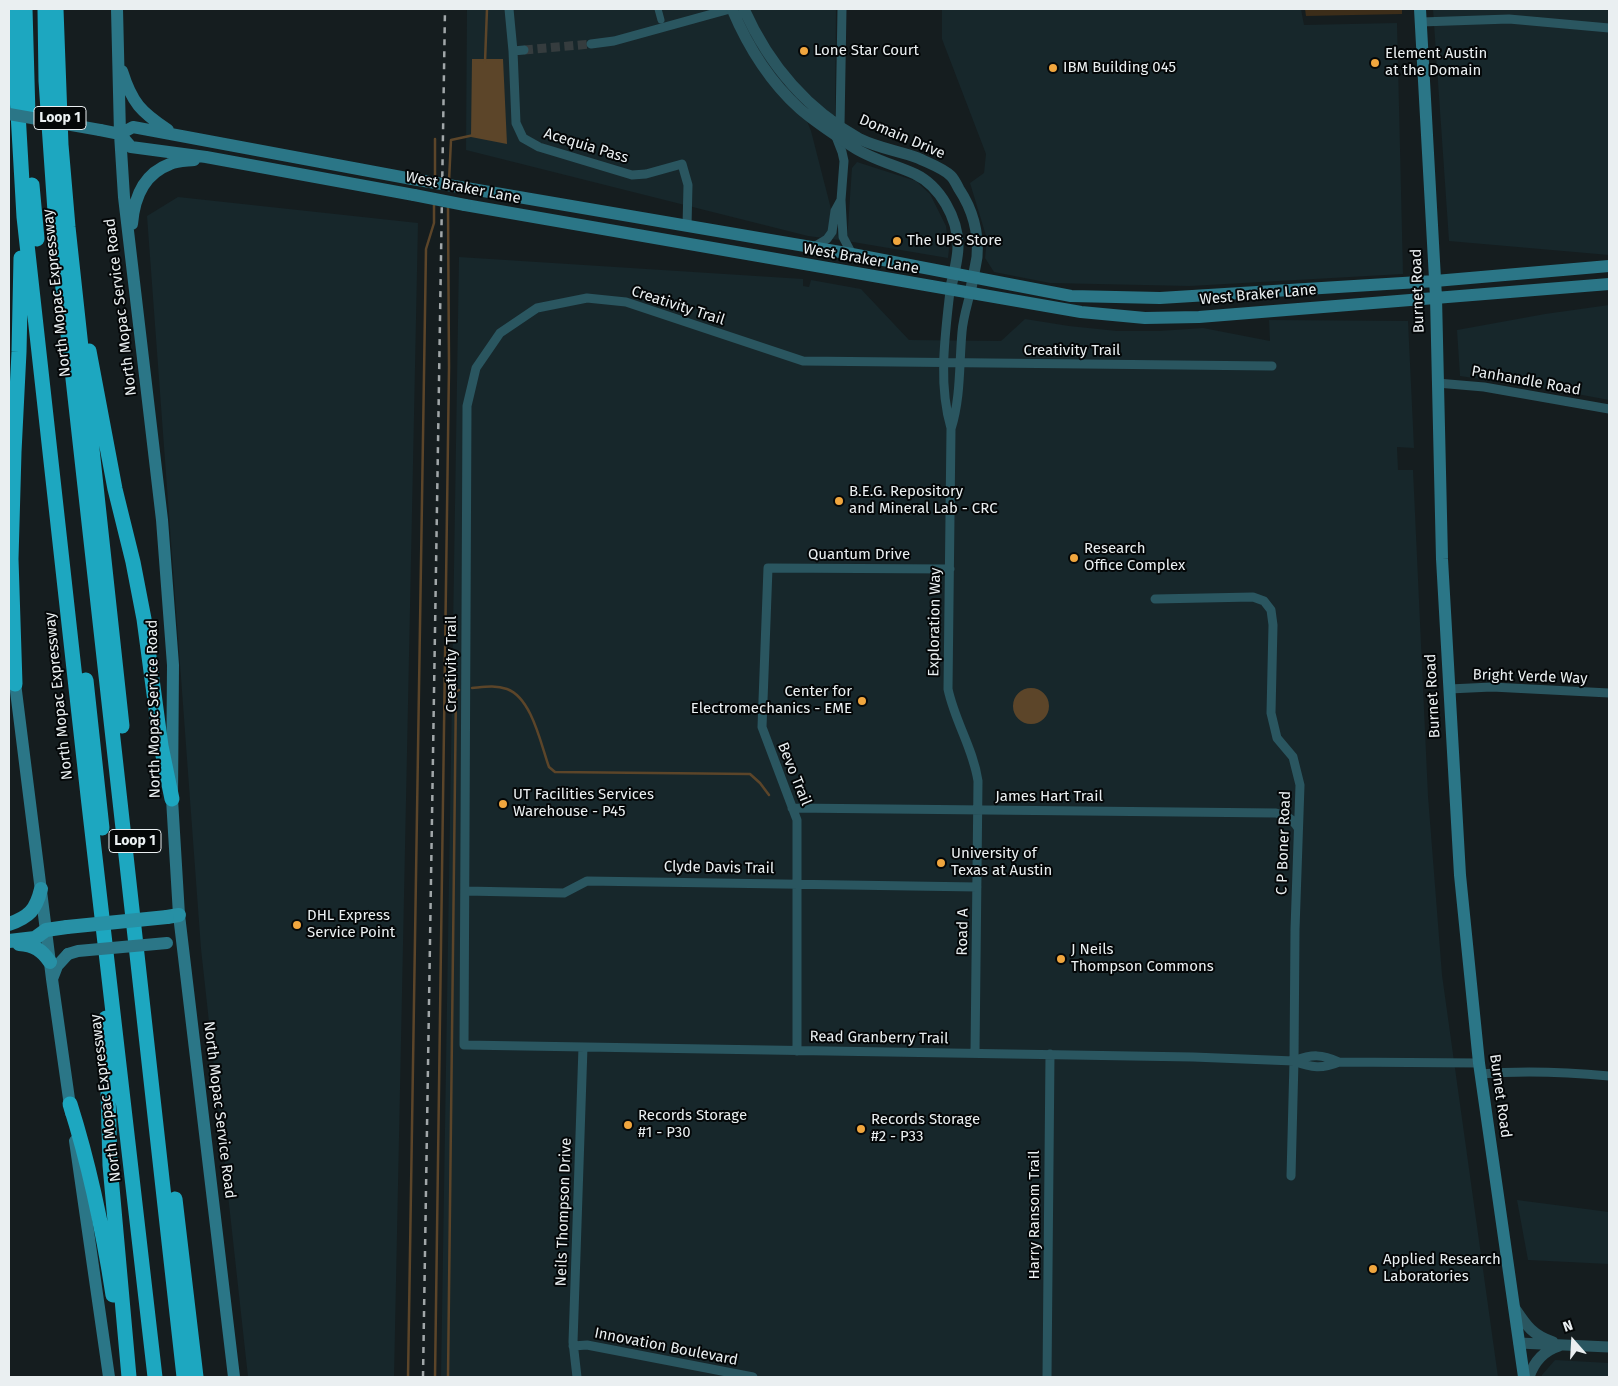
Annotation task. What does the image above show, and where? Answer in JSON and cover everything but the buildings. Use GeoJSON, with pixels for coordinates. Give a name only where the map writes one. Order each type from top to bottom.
{"type":"FeatureCollection","features":[{"type":"Feature","properties":{"kind":"highway","name":"North Mopac Expressway"},"geometry":{"type":"LineString","coordinates":[[15,9],[16,78],[24,217],[155,1377]]}},
{"type":"Feature","properties":{"kind":"highway"},"geometry":{"type":"LineString","coordinates":[[25,9],[29,144],[36,229],[164,1377]]}},
{"type":"Feature","properties":{"kind":"highway"},"geometry":{"type":"LineString","coordinates":[[45,9],[47,90],[56,226],[184,1377]]}},
{"type":"Feature","properties":{"kind":"highway","name":"North Mopac Expressway"},"geometry":{"type":"LineString","coordinates":[[56,9],[61,145],[76,304],[196,1377]]}},
{"type":"Feature","properties":{"kind":"highway"},"geometry":{"type":"LineString","coordinates":[[15,684],[11,558],[19,352],[20,261],[24,217]]}},
{"type":"Feature","properties":{"kind":"highway"},"geometry":{"type":"LineString","coordinates":[[76,304],[92,360],[115,490],[133,562],[144,619],[161,746],[172,799]]}},
{"type":"Feature","properties":{"kind":"highway"},"geometry":{"type":"LineString","coordinates":[[109,969],[106,997],[108,1127],[128,1377]]}},
{"type":"Feature","properties":{"kind":"highway"},"geometry":{"type":"LineString","coordinates":[[70,1104],[85,1151],[105,1245],[128,1377]]}},
{"type":"Feature","properties":{"kind":"main road","name":"North Mopac Service Road"},"geometry":{"type":"LineString","coordinates":[[116,9],[118,58],[114,133],[124,197],[162,520],[173,665],[173,916],[184,964],[234,1377]]}},
{"type":"Feature","properties":{"kind":"main road","name":"Burnet Road"},"geometry":{"type":"LineString","coordinates":[[1420,9],[1436,297],[1442,559],[1460,876],[1480,1069],[1524,1377]]}},
{"type":"Feature","properties":{"kind":"main road"},"geometry":{"type":"LineString","coordinates":[[118,58],[134,101],[152,120],[175,134]]}},
{"type":"Feature","properties":{"kind":"main road","name":"West Braker Lane"},"geometry":{"type":"LineString","coordinates":[[9,114],[114,133],[131,147],[206,157],[950,291],[1081,312],[1145,318],[1199,317],[1609,284]]}},
{"type":"Feature","properties":{"kind":"main road","name":"West Braker Lane"},"geometry":{"type":"LineString","coordinates":[[114,133],[131,126],[412,179],[852,254],[1071,296],[1141,298],[1434,281],[1609,266]]}},
{"type":"Feature","properties":{"kind":"main road"},"geometry":{"type":"LineString","coordinates":[[130,246],[135,201],[142,188],[160,169],[170,164],[206,157]]}},
{"type":"Feature","properties":{"kind":"main road"},"geometry":{"type":"LineString","coordinates":[[9,642],[41,889],[51,929],[50,962],[52,978],[109,1377]]}},
{"type":"Feature","properties":{"kind":"main road"},"geometry":{"type":"LineString","coordinates":[[9,924],[28,914],[38,901],[41,889]]}},
{"type":"Feature","properties":{"kind":"main road"},"geometry":{"type":"LineString","coordinates":[[9,942],[35,938],[51,929],[173,916]]}},
{"type":"Feature","properties":{"kind":"main road"},"geometry":{"type":"LineString","coordinates":[[9,924],[32,922],[51,929]]}},
{"type":"Feature","properties":{"kind":"main road"},"geometry":{"type":"LineString","coordinates":[[9,942],[35,947],[50,962]]}},
{"type":"Feature","properties":{"kind":"main road"},"geometry":{"type":"LineString","coordinates":[[52,978],[57,966],[68,954],[78,951],[167,943],[175,949],[184,964]]}},
{"type":"Feature","properties":{"kind":"street","name":"Acequia Pass"},"geometry":{"type":"LineString","coordinates":[[509,9],[516,123],[519,131],[528,142],[539,147],[632,174],[646,174],[682,164],[688,185],[687,226]]}},
{"type":"Feature","properties":{"kind":"street"},"geometry":{"type":"LineString","coordinates":[[658,9],[661,20]]}},
{"type":"Feature","properties":{"kind":"street"},"geometry":{"type":"LineString","coordinates":[[592,44],[614,41],[731,9]]}},
{"type":"Feature","properties":{"kind":"street","name":"Domain Drive"},"geometry":{"type":"LineString","coordinates":[[731,9],[754,53],[769,75],[802,104],[815,109],[837,130],[858,144],[917,175],[936,188],[942,196],[955,225],[958,246],[950,291]]}},
{"type":"Feature","properties":{"kind":"street"},"geometry":{"type":"LineString","coordinates":[[737,9],[766,59],[780,70]]}},
{"type":"Feature","properties":{"kind":"street","name":"Domain Drive"},"geometry":{"type":"LineString","coordinates":[[744,9],[762,44],[802,104]]}},
{"type":"Feature","properties":{"kind":"street"},"geometry":{"type":"LineString","coordinates":[[842,9],[837,130],[842,152],[841,200],[843,237],[852,254]]}},
{"type":"Feature","properties":{"kind":"street"},"geometry":{"type":"LineString","coordinates":[[1420,22],[1509,19],[1609,28]]}},
{"type":"Feature","properties":{"kind":"street"},"geometry":{"type":"LineString","coordinates":[[513,51],[524,50]]}},
{"type":"Feature","properties":{"kind":"street"},"geometry":{"type":"LineString","coordinates":[[843,170],[858,144]]}},
{"type":"Feature","properties":{"kind":"street","name":"Domain Drive"},"geometry":{"type":"LineString","coordinates":[[858,144],[915,157],[934,165],[951,176],[970,207],[977,234],[977,258],[970,294]]}},
{"type":"Feature","properties":{"kind":"street"},"geometry":{"type":"LineString","coordinates":[[942,196],[957,185]]}},
{"type":"Feature","properties":{"kind":"street"},"geometry":{"type":"LineString","coordinates":[[811,248],[827,239],[832,232],[835,211],[841,200]]}},
{"type":"Feature","properties":{"kind":"street","name":"Exploration Way"},"geometry":{"type":"LineString","coordinates":[[950,291],[944,364],[947,414],[951,429],[948,688],[957,721],[971,749],[975,764],[978,781],[978,811]]}},
{"type":"Feature","properties":{"kind":"street","name":"Exploration Way"},"geometry":{"type":"LineString","coordinates":[[951,429],[956,413],[962,331],[970,294]]}},
{"type":"Feature","properties":{"kind":"street","name":"Creativity Trail"},"geometry":{"type":"LineString","coordinates":[[464,1045],[467,406],[476,368],[500,333],[538,308],[587,298],[626,302],[802,362],[1272,366]]}},
{"type":"Feature","properties":{"kind":"street","name":"Panhandle Road"},"geometry":{"type":"LineString","coordinates":[[1437,383],[1484,387],[1609,409]]}},
{"type":"Feature","properties":{"kind":"street","name":"Quantum Drive"},"geometry":{"type":"LineString","coordinates":[[768,568],[950,569]]}},
{"type":"Feature","properties":{"kind":"street","name":"Bevo Trail"},"geometry":{"type":"LineString","coordinates":[[768,568],[762,727],[797,820],[797,1050]]}},
{"type":"Feature","properties":{"kind":"street","name":"C P Boner Road"},"geometry":{"type":"LineString","coordinates":[[1155,599],[1253,596],[1264,601],[1271,610],[1273,625],[1271,713],[1277,738],[1293,757],[1300,785],[1295,929],[1291,1176]]}},
{"type":"Feature","properties":{"kind":"street","name":"Bright Verde Way"},"geometry":{"type":"LineString","coordinates":[[1449,688],[1492,687],[1609,693]]}},
{"type":"Feature","properties":{"kind":"street","name":"James Hart Trail"},"geometry":{"type":"LineString","coordinates":[[792,808],[1276,813],[1293,819],[1298,830]]}},
{"type":"Feature","properties":{"kind":"street","name":"Road A"},"geometry":{"type":"LineString","coordinates":[[975,1053],[978,811]]}},
{"type":"Feature","properties":{"kind":"street","name":"Clyde Davis Trail"},"geometry":{"type":"LineString","coordinates":[[464,891],[564,893],[587,881],[977,887]]}},
{"type":"Feature","properties":{"kind":"street","name":"Read Granberry Trail"},"geometry":{"type":"LineString","coordinates":[[464,1045],[1193,1056],[1294,1061],[1309,1066],[1327,1066],[1339,1062],[1609,1076]]}},
{"type":"Feature","properties":{"kind":"street","name":"Neils Thompson Drive"},"geometry":{"type":"LineString","coordinates":[[577,1377],[573,1346],[583,1047]]}},
{"type":"Feature","properties":{"kind":"street","name":"Harry Ransom Trail"},"geometry":{"type":"LineString","coordinates":[[1047,1377],[1050,1054]]}},
{"type":"Feature","properties":{"kind":"street"},"geometry":{"type":"LineString","coordinates":[[1514,1306],[1530,1329],[1536,1334],[1562,1345]]}},
{"type":"Feature","properties":{"kind":"street"},"geometry":{"type":"LineString","coordinates":[[1520,1343],[1609,1347]]}},
{"type":"Feature","properties":{"kind":"street","name":"Innovation Boulevard"},"geometry":{"type":"LineString","coordinates":[[573,1346],[587,1345],[753,1377]]}},
{"type":"Feature","properties":{"kind":"street"},"geometry":{"type":"LineString","coordinates":[[1529,1377],[1538,1359],[1548,1351],[1562,1345]]}},
{"type":"Feature","properties":{"kind":"shaded area"},"geometry":{"type":"Polygon","coordinates":[[[467,9],[836,9],[835,115],[831,116],[789,77],[811,131],[839,240],[808,236],[466,150],[467,9]]]}},
{"type":"Feature","properties":{"kind":"shaded area"},"geometry":{"type":"Polygon","coordinates":[[[942,9],[1301,9],[1304,25],[1397,23],[1403,274],[1190,286],[1050,283],[994,272],[985,258],[987,239],[970,183],[984,173],[986,154],[942,39],[942,9]]]}},
{"type":"Feature","properties":{"kind":"shaded area"},"geometry":{"type":"Polygon","coordinates":[[[1305,9],[1402,9],[1402,14],[1306,16],[1305,9]]]}},
{"type":"Feature","properties":{"kind":"shaded area"},"geometry":{"type":"Polygon","coordinates":[[[1433,9],[1609,9],[1609,255],[1449,241],[1433,9]]]}},
{"type":"Feature","properties":{"kind":"shaded area"},"geometry":{"type":"Polygon","coordinates":[[[472,59],[503,59],[507,144],[471,137],[472,59]]]}},
{"type":"Feature","properties":{"kind":"shaded area"},"geometry":{"type":"Polygon","coordinates":[[[857,162],[916,181],[930,194],[946,226],[949,249],[948,258],[847,241],[852,168],[857,162]]]}},
{"type":"Feature","properties":{"kind":"shaded area"},"geometry":{"type":"Polygon","coordinates":[[[178,197],[418,223],[394,1377],[248,1377],[201,949],[147,216],[178,197]]]}},
{"type":"Feature","properties":{"kind":"shaded area","name":"University of Texas at Austin"},"geometry":{"type":"Polygon","coordinates":[[[459,257],[803,279],[803,286],[809,287],[811,280],[861,289],[909,340],[1001,341],[1025,319],[1117,331],[1203,328],[1270,341],[1269,320],[1408,321],[1414,448],[1397,447],[1398,470],[1413,470],[1428,796],[1442,975],[1498,1377],[441,1377],[459,257]]]}},
{"type":"Feature","properties":{"kind":"shaded area"},"geometry":{"type":"Polygon","coordinates":[[[1609,305],[1609,400],[1460,376],[1457,330],[1545,314],[1609,305]]]}},
{"type":"Feature","properties":{"kind":"shaded area"},"geometry":{"type":"Polygon","coordinates":[[[1031,688],[1038,689],[1044,693],[1048,699],[1048,713],[1044,719],[1038,723],[1031,724],[1024,723],[1018,719],[1014,713],[1013,706],[1014,699],[1018,693],[1024,689],[1031,688]]]}},
{"type":"Feature","properties":{"kind":"shaded area"},"geometry":{"type":"Polygon","coordinates":[[[1517,1200],[1609,1212],[1609,1264],[1528,1260],[1517,1200]]]}},
{"type":"Feature","properties":{"kind":"shaded area"},"geometry":{"type":"Polygon","coordinates":[[[1555,1360],[1609,1363],[1609,1377],[1542,1377],[1555,1360]]]}},
{"type":"Feature","properties":{"kind":"waterway"},"geometry":{"type":"LineString","coordinates":[[485,62],[487,9]]}},
{"type":"Feature","properties":{"kind":"waterway"},"geometry":{"type":"LineString","coordinates":[[449,181],[451,140],[474,135]]}},
{"type":"Feature","properties":{"kind":"waterway"},"geometry":{"type":"LineString","coordinates":[[435,139],[435,178]]}},
{"type":"Feature","properties":{"kind":"waterway"},"geometry":{"type":"LineString","coordinates":[[408,1377],[426,249],[434,223],[434,203]]}},
{"type":"Feature","properties":{"kind":"waterway"},"geometry":{"type":"LineString","coordinates":[[435,1377],[449,367],[448,207]]}},
{"type":"Feature","properties":{"kind":"waterway"},"geometry":{"type":"LineString","coordinates":[[472,688],[498,687],[516,694],[529,712],[539,735],[549,767],[555,772],[750,774],[769,795]]}},
{"type":"Feature","properties":{"kind":"waterway"},"geometry":{"type":"LineString","coordinates":[[448,1377],[456,691],[459,690]]}},
{"type":"Feature","properties":{"kind":"tunnel"},"geometry":{"type":"LineString","coordinates":[[524,50],[591,44]]}},
{"type":"Feature","properties":{"kind":"railway"},"geometry":{"type":"LineString","coordinates":[[423,1377],[445,9]]}},
{"type":"Feature","properties":{"kind":"place","name":"Lone Star Court"},"geometry":{"type":"Point","coordinates":[804,51]}},
{"type":"Feature","properties":{"kind":"place","name":"Element Austin at the Domain"},"geometry":{"type":"Point","coordinates":[1375,63]}},
{"type":"Feature","properties":{"kind":"place","name":"IBM Building 045"},"geometry":{"type":"Point","coordinates":[1053,68]}},
{"type":"Feature","properties":{"kind":"place","name":"The UPS Store"},"geometry":{"type":"Point","coordinates":[897,241]}},
{"type":"Feature","properties":{"kind":"place","name":"B.E.G. Repository and Mineral Lab - CRC"},"geometry":{"type":"Point","coordinates":[839,501]}},
{"type":"Feature","properties":{"kind":"place","name":"Research Office Complex"},"geometry":{"type":"Point","coordinates":[1074,558]}},
{"type":"Feature","properties":{"kind":"place","name":"Center for Electromechanics - EME"},"geometry":{"type":"Point","coordinates":[862,701]}},
{"type":"Feature","properties":{"kind":"place","name":"UT Facilities Services Warehouse - P45"},"geometry":{"type":"Point","coordinates":[503,804]}},
{"type":"Feature","properties":{"kind":"place","name":"University of Texas at Austin"},"geometry":{"type":"Point","coordinates":[941,863]}},
{"type":"Feature","properties":{"kind":"place","name":"DHL Express Service Point"},"geometry":{"type":"Point","coordinates":[297,925]}},
{"type":"Feature","properties":{"kind":"place","name":"J Neils Thompson Commons"},"geometry":{"type":"Point","coordinates":[1061,959]}},
{"type":"Feature","properties":{"kind":"place","name":"Records Storage #1 - P30"},"geometry":{"type":"Point","coordinates":[628,1125]}},
{"type":"Feature","properties":{"kind":"place","name":"Records Storage #2 - P33"},"geometry":{"type":"Point","coordinates":[861,1129]}},
{"type":"Feature","properties":{"kind":"place","name":"Applied Research Laboratories"},"geometry":{"type":"Point","coordinates":[1373,1269]}}]}
